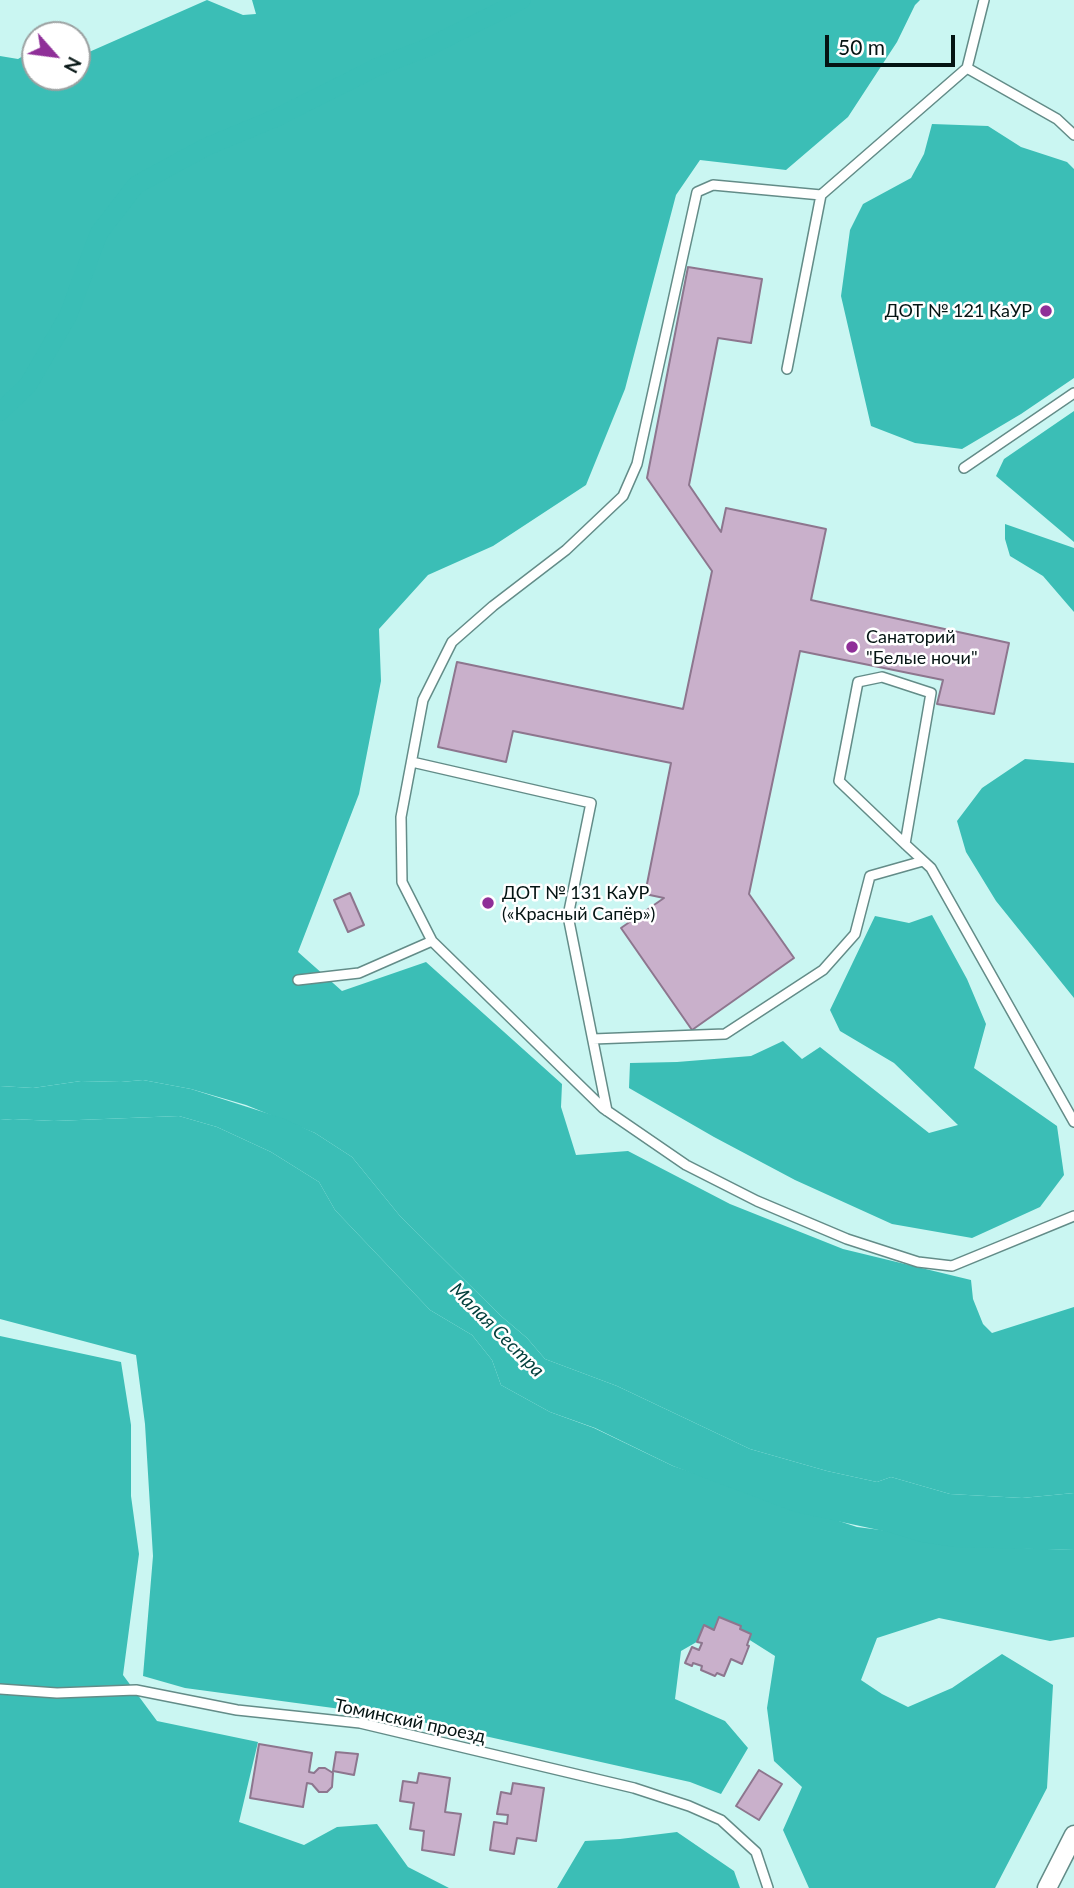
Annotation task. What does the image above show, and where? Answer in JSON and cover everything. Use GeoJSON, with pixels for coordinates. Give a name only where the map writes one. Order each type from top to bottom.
{"type":"FeatureCollection","features":[{"type":"Feature","properties":{"kind":"street"},"geometry":{"type":"LineString","coordinates":[[1047,1888],[1074,1835]]}},
{"type":"Feature","properties":{"kind":"lane"},"geometry":{"type":"LineString","coordinates":[[788,369],[821,195],[967,68],[984,0]]}},
{"type":"Feature","properties":{"kind":"lane"},"geometry":{"type":"LineString","coordinates":[[967,68],[1057,119],[1074,135]]}},
{"type":"Feature","properties":{"kind":"lane"},"geometry":{"type":"LineString","coordinates":[[821,195],[713,185],[697,192],[637,464],[623,496],[566,551],[493,606],[452,642],[424,700],[401,817],[402,882],[432,941],[607,1111],[686,1165],[757,1201],[846,1239],[918,1262],[952,1266],[1074,1216]]}},
{"type":"Feature","properties":{"kind":"lane"},"geometry":{"type":"LineString","coordinates":[[964,468],[1074,393]]}},
{"type":"Feature","properties":{"kind":"lane"},"geometry":{"type":"LineString","coordinates":[[905,844],[931,693],[882,677],[858,682],[839,780],[905,844],[931,868],[1074,1122]]}},
{"type":"Feature","properties":{"kind":"lane"},"geometry":{"type":"LineString","coordinates":[[412,762],[591,803],[568,915],[607,1111]]}},
{"type":"Feature","properties":{"kind":"lane"},"geometry":{"type":"LineString","coordinates":[[593,1039],[725,1034],[823,970],[855,934],[870,876],[923,861]]}},
{"type":"Feature","properties":{"kind":"lane"},"geometry":{"type":"LineString","coordinates":[[298,980],[359,973],[432,941]]}},
{"type":"Feature","properties":{"kind":"lane","name":"Томинский проезд"},"geometry":{"type":"LineString","coordinates":[[0,1689],[57,1693],[136,1689],[237,1710],[360,1723],[634,1788],[690,1806],[721,1820],[756,1852],[768,1888]]}},
{"type":"Feature","properties":{"kind":"shaded area"},"geometry":{"type":"Polygon","coordinates":[[[207,0],[243,15],[256,14],[252,0],[920,0],[897,42],[848,117],[786,170],[700,160],[676,195],[625,389],[586,485],[493,546],[428,575],[379,629],[381,681],[359,794],[298,952],[342,991],[426,962],[562,1084],[561,1107],[576,1155],[628,1151],[730,1204],[843,1249],[971,1280],[973,1299],[983,1324],[992,1333],[1074,1307],[1074,1493],[1022,1498],[950,1494],[891,1477],[877,1482],[827,1471],[750,1449],[617,1386],[545,1359],[527,1338],[501,1316],[400,1216],[352,1157],[315,1133],[246,1105],[191,1089],[143,1080],[81,1081],[33,1088],[0,1086],[0,56],[21,57],[21,91],[91,91],[91,51],[207,0]]]}},
{"type":"Feature","properties":{"kind":"shaded area"},"geometry":{"type":"Polygon","coordinates":[[[932,124],[988,126],[1021,147],[1067,162],[1074,169],[1074,378],[962,449],[915,443],[871,426],[841,296],[850,230],[863,204],[911,178],[924,154],[932,124]]]}},
{"type":"Feature","properties":{"kind":"shaded area"},"geometry":{"type":"Polygon","coordinates":[[[1074,411],[1074,542],[996,476],[1004,459],[1074,411]]]}},
{"type":"Feature","properties":{"kind":"shaded area"},"geometry":{"type":"Polygon","coordinates":[[[1005,524],[1074,548],[1074,612],[1043,576],[1010,556],[1005,539],[1005,524]]]}},
{"type":"Feature","properties":{"kind":"shaded area"},"geometry":{"type":"Polygon","coordinates":[[[1025,759],[1074,763],[1074,998],[996,901],[966,852],[957,821],[982,788],[1025,759]]]}},
{"type":"Feature","properties":{"kind":"shaded area"},"geometry":{"type":"Polygon","coordinates":[[[932,915],[967,979],[986,1024],[974,1068],[1057,1126],[1064,1175],[1040,1207],[972,1238],[892,1224],[795,1180],[629,1088],[630,1063],[751,1056],[783,1041],[802,1059],[820,1047],[929,1133],[958,1125],[894,1063],[840,1031],[830,1010],[875,916],[909,923],[932,915]]]}},
{"type":"Feature","properties":{"kind":"shaded area"},"geometry":{"type":"Polygon","coordinates":[[[179,1116],[217,1127],[271,1152],[319,1182],[335,1210],[430,1310],[472,1335],[492,1360],[501,1385],[550,1412],[594,1428],[673,1466],[857,1527],[1022,1548],[1074,1550],[1074,1637],[1050,1641],[939,1618],[877,1638],[861,1680],[908,1707],[952,1688],[1002,1654],[1053,1685],[1047,1788],[995,1888],[809,1888],[783,1830],[802,1787],[774,1761],[767,1708],[775,1656],[726,1625],[681,1651],[675,1699],[725,1721],[748,1748],[721,1794],[690,1782],[400,1717],[185,1688],[143,1676],[153,1556],[145,1424],[136,1355],[0,1319],[0,1120],[54,1121],[179,1116]]]}},
{"type":"Feature","properties":{"kind":"shaded area"},"geometry":{"type":"Polygon","coordinates":[[[0,1336],[121,1362],[131,1425],[131,1496],[139,1554],[123,1675],[157,1721],[258,1742],[239,1822],[304,1845],[337,1827],[377,1824],[408,1867],[449,1888],[0,1888],[0,1336]]]}},
{"type":"Feature","properties":{"kind":"shaded area"},"geometry":{"type":"Polygon","coordinates":[[[677,1832],[734,1871],[740,1888],[557,1888],[585,1841],[677,1832]]]}},
{"type":"Feature","properties":{"kind":"water","name":"Малая Сестра"},"geometry":{"type":"Polygon","coordinates":[[[143,1080],[191,1089],[282,1118],[315,1133],[352,1157],[400,1216],[501,1316],[527,1338],[545,1359],[617,1386],[750,1449],[827,1471],[877,1482],[891,1477],[950,1494],[1022,1498],[1074,1493],[1074,1550],[954,1547],[921,1542],[795,1512],[673,1466],[595,1428],[550,1412],[501,1385],[492,1360],[472,1335],[430,1310],[335,1210],[319,1182],[271,1152],[217,1127],[179,1116],[54,1121],[0,1120],[0,1086],[33,1088],[81,1081],[143,1080]]]}},
{"type":"Feature","properties":{"kind":"building","name":"Санаторий \"Белые ночи\""},"geometry":{"type":"Polygon","coordinates":[[[688,267],[762,279],[751,343],[718,338],[689,485],[721,532],[726,508],[826,529],[811,600],[1009,643],[994,714],[937,704],[943,680],[800,651],[749,894],[794,958],[692,1030],[621,928],[664,898],[645,894],[671,763],[513,731],[506,762],[438,747],[457,662],[683,709],[712,571],[647,478],[688,267]]]}},
{"type":"Feature","properties":{"kind":"building"},"geometry":{"type":"Polygon","coordinates":[[[350,893],[364,925],[348,932],[334,900],[350,893]]]}},
{"type":"Feature","properties":{"kind":"building"},"geometry":{"type":"Polygon","coordinates":[[[719,1617],[741,1626],[740,1629],[751,1634],[742,1664],[731,1659],[724,1676],[717,1673],[715,1676],[701,1670],[702,1666],[685,1663],[692,1647],[699,1650],[702,1643],[697,1642],[704,1625],[714,1630],[719,1617]]]}},
{"type":"Feature","properties":{"kind":"building"},"geometry":{"type":"Polygon","coordinates":[[[259,1744],[312,1753],[309,1772],[314,1773],[319,1768],[325,1768],[333,1773],[332,1787],[327,1792],[319,1792],[312,1784],[307,1783],[303,1807],[250,1798],[259,1744]]]}},
{"type":"Feature","properties":{"kind":"building"},"geometry":{"type":"Polygon","coordinates":[[[336,1752],[358,1754],[354,1775],[333,1771],[336,1752]]]}},
{"type":"Feature","properties":{"kind":"building"},"geometry":{"type":"Polygon","coordinates":[[[759,1770],[782,1784],[759,1820],[736,1806],[759,1770]]]}},
{"type":"Feature","properties":{"kind":"building"},"geometry":{"type":"Polygon","coordinates":[[[419,1773],[450,1778],[445,1812],[461,1814],[454,1855],[422,1850],[424,1831],[410,1829],[414,1803],[400,1801],[403,1781],[417,1783],[419,1773]]]}},
{"type":"Feature","properties":{"kind":"building"},"geometry":{"type":"Polygon","coordinates":[[[513,1783],[544,1788],[536,1841],[517,1838],[514,1854],[490,1850],[494,1822],[507,1824],[508,1815],[497,1814],[501,1792],[511,1794],[513,1783]]]}},
{"type":"Feature","properties":{"kind":"waterway"},"geometry":{"type":"LineString","coordinates":[[0,412],[28,385],[68,316],[99,233],[136,185],[206,147],[278,117],[377,67],[429,47],[522,0]]}},
{"type":"Feature","properties":{"kind":"place","name":"ДОТ № 121 КаУР"},"geometry":{"type":"Point","coordinates":[1046,311]}},
{"type":"Feature","properties":{"kind":"place","name":"Санаторий \"Белые ночи\""},"geometry":{"type":"Point","coordinates":[852,647]}},
{"type":"Feature","properties":{"kind":"place","name":"ДОТ № 131 КаУР («Красный Сапёр»)"},"geometry":{"type":"Point","coordinates":[488,903]}}]}
